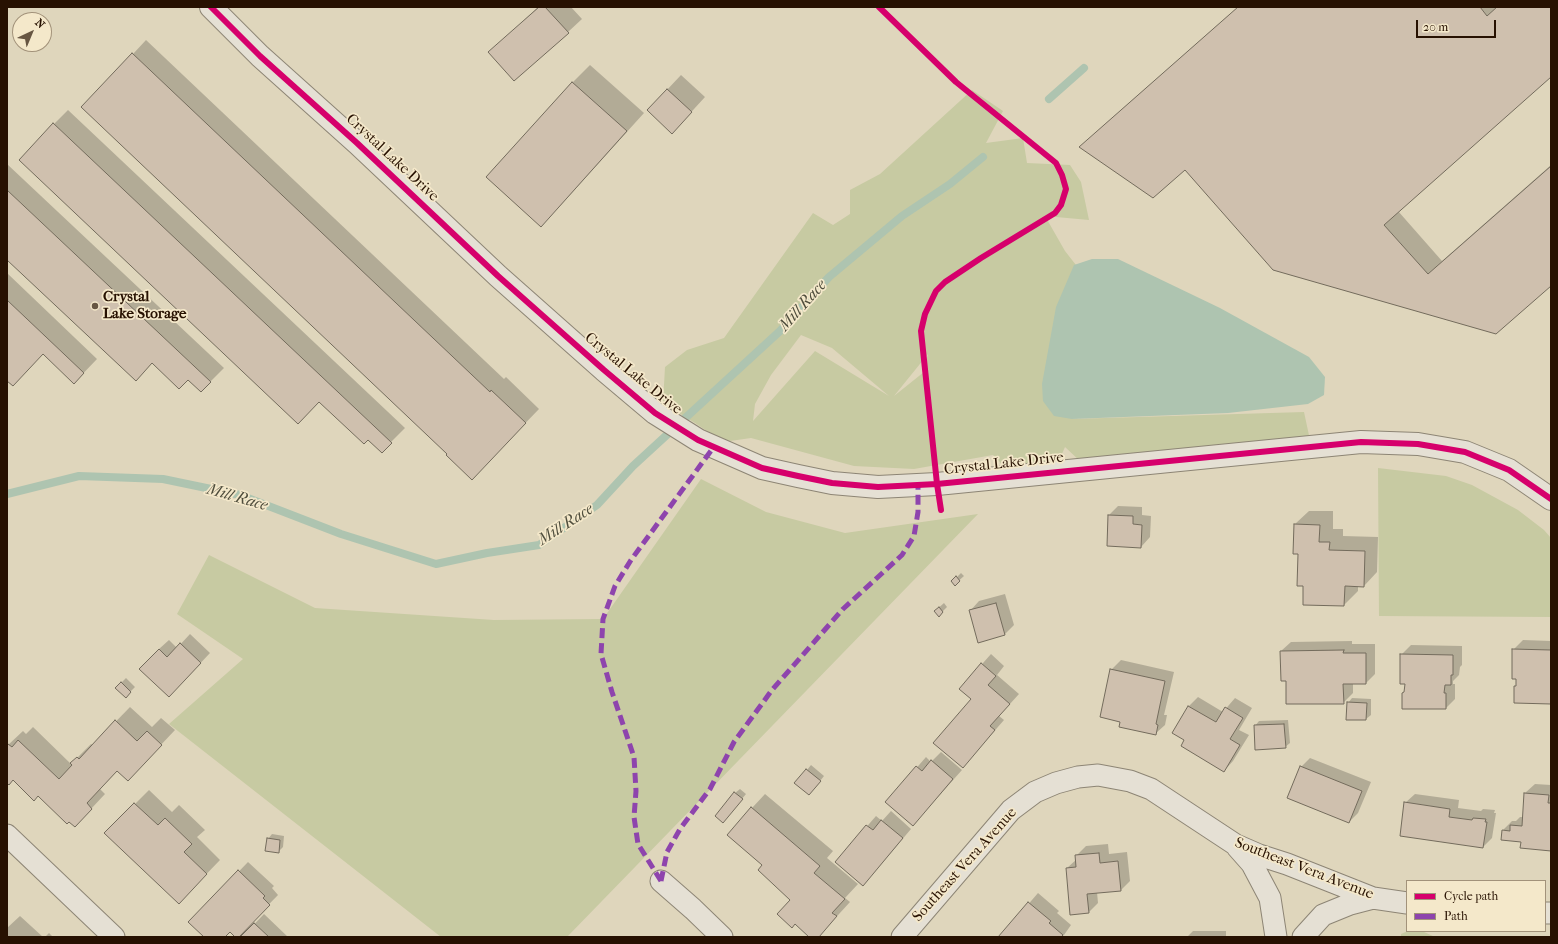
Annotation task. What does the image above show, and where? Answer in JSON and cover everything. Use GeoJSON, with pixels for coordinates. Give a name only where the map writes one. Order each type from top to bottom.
{"type":"FeatureCollection","features":[{"type":"Feature","properties":{"kind":"street","name":"Crystal Lake Drive"},"geometry":{"type":"LineString","coordinates":[[211,7],[260,56],[357,143],[498,276],[655,413],[698,440],[762,468],[832,483],[878,487],[945,483],[1361,442],[1418,444],[1465,452],[1508,470],[1551,499]]}},
{"type":"Feature","properties":{"kind":"street","name":"Southeast Vera Avenue"},"geometry":{"type":"LineString","coordinates":[[902,937],[1011,810],[1035,792],[1063,781],[1078,777],[1098,775],[1130,781],[1151,789],[1236,845],[1373,898],[1406,903]]}},
{"type":"Feature","properties":{"kind":"street"},"geometry":{"type":"LineString","coordinates":[[7,835],[114,937]]}},
{"type":"Feature","properties":{"kind":"street"},"geometry":{"type":"LineString","coordinates":[[1236,845],[1252,864],[1270,898],[1276,937]]}},
{"type":"Feature","properties":{"kind":"street"},"geometry":{"type":"LineString","coordinates":[[661,881],[722,937]]}},
{"type":"Feature","properties":{"kind":"street"},"geometry":{"type":"LineString","coordinates":[[1303,937],[1323,915],[1350,904],[1373,898]]}},
{"type":"Feature","properties":{"kind":"shaded area"},"geometry":{"type":"Polygon","coordinates":[[[972,90],[1003,111],[986,143],[1023,138],[1027,163],[1070,165],[1081,182],[1089,220],[1045,216],[1065,251],[1083,274],[1072,419],[1304,412],[1310,440],[1097,477],[1065,447],[1051,479],[1021,484],[993,455],[914,469],[854,466],[751,438],[723,442],[663,403],[665,367],[687,350],[724,338],[813,213],[833,225],[850,214],[850,190],[880,174],[972,90]],[[801,335],[771,375],[755,404],[753,421],[815,351],[889,396],[832,348],[801,335]],[[928,354],[894,396],[924,372],[928,354]]]}},
{"type":"Feature","properties":{"kind":"shaded area"},"geometry":{"type":"Polygon","coordinates":[[[1092,259],[1118,259],[1220,308],[1309,357],[1325,377],[1324,395],[1308,404],[1228,413],[1072,419],[1054,416],[1043,401],[1042,384],[1056,307],[1074,265],[1092,259]]]}},
{"type":"Feature","properties":{"kind":"shaded area"},"geometry":{"type":"Polygon","coordinates":[[[1378,468],[1446,476],[1472,485],[1518,510],[1544,530],[1551,538],[1551,617],[1379,616],[1378,468]]]}},
{"type":"Feature","properties":{"kind":"shaded area"},"geometry":{"type":"Polygon","coordinates":[[[701,479],[766,512],[845,533],[978,514],[567,937],[441,937],[169,724],[243,659],[177,614],[209,555],[315,608],[494,620],[603,619],[701,479]]]}},
{"type":"Feature","properties":{"kind":"shaded area"},"geometry":{"type":"Polygon","coordinates":[[[1406,932],[1424,932],[1435,937],[1401,937],[1401,934],[1406,932]]]}},
{"type":"Feature","properties":{"kind":"building"},"geometry":{"type":"Polygon","coordinates":[[[539,7],[545,7],[569,33],[514,81],[488,52],[539,7]]]}},
{"type":"Feature","properties":{"kind":"building"},"geometry":{"type":"Polygon","coordinates":[[[1238,7],[1480,7],[1487,16],[1497,7],[1551,7],[1551,77],[1384,225],[1428,274],[1551,166],[1551,286],[1496,334],[1273,270],[1185,170],[1153,198],[1079,147],[1238,7]]]}},
{"type":"Feature","properties":{"kind":"building"},"geometry":{"type":"Polygon","coordinates":[[[132,53],[490,392],[491,390],[526,423],[472,480],[446,455],[447,454],[81,107],[132,53]]]}},
{"type":"Feature","properties":{"kind":"building"},"geometry":{"type":"Polygon","coordinates":[[[572,82],[627,131],[541,227],[486,177],[572,82]]]}},
{"type":"Feature","properties":{"kind":"building"},"geometry":{"type":"Polygon","coordinates":[[[667,89],[692,112],[672,134],[647,110],[667,89]]]}},
{"type":"Feature","properties":{"kind":"building"},"geometry":{"type":"Polygon","coordinates":[[[53,123],[392,443],[382,453],[368,440],[364,444],[319,402],[298,424],[19,160],[53,123]]]}},
{"type":"Feature","properties":{"kind":"building"},"geometry":{"type":"Polygon","coordinates":[[[7,190],[211,382],[201,392],[188,380],[179,389],[152,363],[136,381],[7,260],[7,190]]]}},
{"type":"Feature","properties":{"kind":"building"},"geometry":{"type":"Polygon","coordinates":[[[7,300],[84,373],[74,384],[43,354],[13,386],[7,381],[7,300]]]}},
{"type":"Feature","properties":{"kind":"building"},"geometry":{"type":"Polygon","coordinates":[[[1108,515],[1133,516],[1133,524],[1142,525],[1141,548],[1107,546],[1108,515]]]}},
{"type":"Feature","properties":{"kind":"building"},"geometry":{"type":"Polygon","coordinates":[[[1294,524],[1320,525],[1319,542],[1330,542],[1329,550],[1365,551],[1364,587],[1345,586],[1344,606],[1303,605],[1303,586],[1297,586],[1298,554],[1293,554],[1294,524]]]}},
{"type":"Feature","properties":{"kind":"building"},"geometry":{"type":"Polygon","coordinates":[[[956,576],[960,581],[955,586],[951,581],[956,576]]]}},
{"type":"Feature","properties":{"kind":"building"},"geometry":{"type":"Polygon","coordinates":[[[996,603],[1005,635],[978,643],[969,610],[996,603]]]}},
{"type":"Feature","properties":{"kind":"building"},"geometry":{"type":"Polygon","coordinates":[[[939,607],[943,612],[939,617],[934,611],[939,607]]]}},
{"type":"Feature","properties":{"kind":"building"},"geometry":{"type":"Polygon","coordinates":[[[180,643],[201,663],[169,697],[139,669],[159,649],[167,657],[180,643]]]}},
{"type":"Feature","properties":{"kind":"building"},"geometry":{"type":"Polygon","coordinates":[[[1512,649],[1551,650],[1551,704],[1514,703],[1514,686],[1516,686],[1516,679],[1512,679],[1512,649]]]}},
{"type":"Feature","properties":{"kind":"building"},"geometry":{"type":"Polygon","coordinates":[[[1344,650],[1343,653],[1366,653],[1366,684],[1343,684],[1344,704],[1286,704],[1286,681],[1281,681],[1280,651],[1344,650]]]}},
{"type":"Feature","properties":{"kind":"building"},"geometry":{"type":"Polygon","coordinates":[[[1400,654],[1453,655],[1453,675],[1451,675],[1451,685],[1445,685],[1444,693],[1446,693],[1446,709],[1402,709],[1402,693],[1404,692],[1405,684],[1400,684],[1400,654]]]}},
{"type":"Feature","properties":{"kind":"building"},"geometry":{"type":"Polygon","coordinates":[[[981,663],[996,676],[988,685],[1010,704],[990,726],[995,730],[963,768],[933,743],[971,699],[959,689],[981,663]]]}},
{"type":"Feature","properties":{"kind":"building"},"geometry":{"type":"Polygon","coordinates":[[[1110,669],[1165,681],[1156,724],[1158,725],[1156,735],[1119,727],[1120,722],[1100,717],[1110,669]]]}},
{"type":"Feature","properties":{"kind":"building"},"geometry":{"type":"Polygon","coordinates":[[[121,682],[131,692],[126,698],[115,688],[121,682]]]}},
{"type":"Feature","properties":{"kind":"building"},"geometry":{"type":"Polygon","coordinates":[[[1347,702],[1367,703],[1366,720],[1346,720],[1347,702]]]}},
{"type":"Feature","properties":{"kind":"building"},"geometry":{"type":"Polygon","coordinates":[[[1188,706],[1216,722],[1225,707],[1243,718],[1230,739],[1240,745],[1224,772],[1181,746],[1184,740],[1172,733],[1188,706]]]}},
{"type":"Feature","properties":{"kind":"building"},"geometry":{"type":"Polygon","coordinates":[[[115,720],[137,741],[147,731],[162,745],[128,781],[117,771],[87,803],[92,809],[75,827],[69,822],[67,824],[38,796],[34,801],[13,780],[9,785],[7,783],[8,744],[12,747],[18,740],[59,779],[72,765],[70,763],[77,757],[79,759],[115,720]]]}},
{"type":"Feature","properties":{"kind":"building"},"geometry":{"type":"Polygon","coordinates":[[[1284,724],[1286,748],[1255,750],[1254,725],[1284,724]]]}},
{"type":"Feature","properties":{"kind":"building"},"geometry":{"type":"Polygon","coordinates":[[[931,760],[953,779],[913,826],[885,802],[916,766],[922,771],[931,760]]]}},
{"type":"Feature","properties":{"kind":"building"},"geometry":{"type":"Polygon","coordinates":[[[1300,766],[1362,791],[1349,823],[1287,798],[1300,766]]]}},
{"type":"Feature","properties":{"kind":"building"},"geometry":{"type":"Polygon","coordinates":[[[806,769],[821,781],[809,795],[794,783],[806,769]]]}},
{"type":"Feature","properties":{"kind":"building"},"geometry":{"type":"Polygon","coordinates":[[[734,792],[743,799],[723,823],[715,816],[734,792]]]}},
{"type":"Feature","properties":{"kind":"building"},"geometry":{"type":"Polygon","coordinates":[[[1524,793],[1549,795],[1548,803],[1551,803],[1551,851],[1520,848],[1521,842],[1501,840],[1502,830],[1510,831],[1510,825],[1522,826],[1524,793]]]}},
{"type":"Feature","properties":{"kind":"building"},"geometry":{"type":"Polygon","coordinates":[[[1404,802],[1450,809],[1449,817],[1472,820],[1473,818],[1486,819],[1485,822],[1487,822],[1483,848],[1400,836],[1404,802]]]}},
{"type":"Feature","properties":{"kind":"building"},"geometry":{"type":"Polygon","coordinates":[[[134,803],[158,825],[165,818],[192,844],[184,852],[207,874],[179,904],[104,833],[134,803]]]}},
{"type":"Feature","properties":{"kind":"building"},"geometry":{"type":"Polygon","coordinates":[[[751,807],[820,866],[814,873],[845,899],[832,913],[837,916],[819,937],[809,937],[795,924],[792,928],[777,914],[790,900],[758,870],[762,865],[727,835],[751,807]]]}},
{"type":"Feature","properties":{"kind":"building"},"geometry":{"type":"Polygon","coordinates":[[[881,820],[903,838],[863,886],[835,862],[866,825],[873,830],[881,820]]]}},
{"type":"Feature","properties":{"kind":"building"},"geometry":{"type":"Polygon","coordinates":[[[267,838],[280,840],[279,853],[265,851],[267,838]]]}},
{"type":"Feature","properties":{"kind":"building"},"geometry":{"type":"Polygon","coordinates":[[[1099,853],[1100,863],[1118,861],[1121,891],[1087,894],[1089,913],[1070,915],[1066,868],[1076,867],[1075,855],[1099,853]]]}},
{"type":"Feature","properties":{"kind":"building"},"geometry":{"type":"Polygon","coordinates":[[[238,870],[265,896],[263,898],[270,905],[239,937],[235,937],[230,932],[225,937],[204,937],[188,922],[238,870]]]}},
{"type":"Feature","properties":{"kind":"building"},"geometry":{"type":"Polygon","coordinates":[[[1028,902],[1051,921],[1049,923],[1063,935],[1061,937],[998,937],[1028,902]]]}},
{"type":"Feature","properties":{"kind":"building"},"geometry":{"type":"Polygon","coordinates":[[[254,923],[269,937],[240,937],[254,923]]]}},
{"type":"Feature","properties":{"kind":"waterway","name":"Mill Race"},"geometry":{"type":"LineString","coordinates":[[1049,99],[1084,68]]}},
{"type":"Feature","properties":{"kind":"waterway","name":"Mill Race"},"geometry":{"type":"LineString","coordinates":[[7,494],[79,476],[163,479],[240,495],[341,534],[436,564],[487,553],[539,545],[597,505],[633,466],[780,331],[829,277],[902,216],[950,184],[983,157]]}},
{"type":"Feature","properties":{"kind":"marked path"},"geometry":{"type":"LineString","coordinates":[[661,881],[638,844],[634,817],[636,791],[634,757],[601,654],[603,619],[615,586],[631,560],[713,448]]}},
{"type":"Feature","properties":{"kind":"marked path"},"geometry":{"type":"LineString","coordinates":[[661,881],[667,852],[680,829],[710,789],[734,742],[772,690],[843,609],[902,555],[914,536],[918,512],[918,485]]}},
{"type":"Feature","properties":{"kind":"cycle path"},"geometry":{"type":"LineString","coordinates":[[211,7],[260,56],[357,143],[498,276],[655,413],[698,440],[762,468],[832,483],[878,487],[937,484],[1361,442],[1418,444],[1465,452],[1509,470],[1551,499]]}},
{"type":"Feature","properties":{"kind":"cycle path"},"geometry":{"type":"LineString","coordinates":[[879,7],[956,82],[1056,163],[1062,175],[1066,189],[1061,205],[1055,213],[981,258],[945,282],[936,291],[925,314],[921,331],[941,510]]}},
{"type":"Feature","properties":{"kind":"place","name":"Crystal Lake Storage"},"geometry":{"type":"Point","coordinates":[95,306]}}]}
